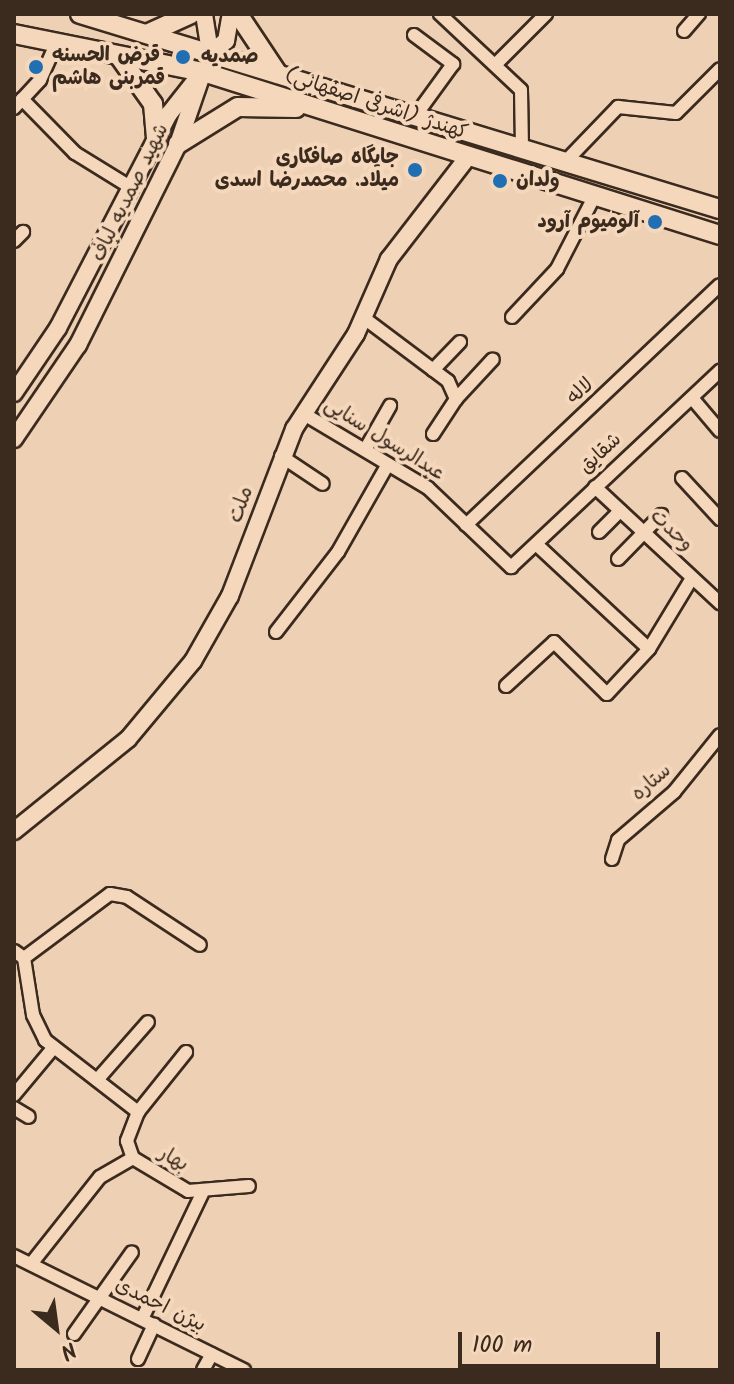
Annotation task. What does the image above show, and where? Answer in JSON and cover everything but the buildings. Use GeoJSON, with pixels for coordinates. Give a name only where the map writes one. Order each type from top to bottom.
{"type":"FeatureCollection","features":[{"type":"Feature","properties":{"kind":"main road","name":"کهندژ (اشرفی اصفهانی)"},"geometry":{"type":"LineString","coordinates":[[80,14],[100,16],[210,53],[720,209]]}},
{"type":"Feature","properties":{"kind":"main road"},"geometry":{"type":"LineString","coordinates":[[149,33],[191,14]]}},
{"type":"Feature","properties":{"kind":"main road"},"geometry":{"type":"LineString","coordinates":[[203,72],[210,53],[204,14]]}},
{"type":"Feature","properties":{"kind":"main road"},"geometry":{"type":"LineString","coordinates":[[210,53],[226,41],[231,14]]}},
{"type":"Feature","properties":{"kind":"main road"},"geometry":{"type":"LineString","coordinates":[[238,14],[278,74]]}},
{"type":"Feature","properties":{"kind":"main road","name":"کهندژ (اشرفی اصفهانی)"},"geometry":{"type":"LineString","coordinates":[[14,34],[203,72],[467,158],[720,235]]}},
{"type":"Feature","properties":{"kind":"main road"},"geometry":{"type":"LineString","coordinates":[[117,54],[138,73],[153,104],[156,139]]}},
{"type":"Feature","properties":{"kind":"main road","name":"شهید صمدیه لباف"},"geometry":{"type":"LineString","coordinates":[[14,393],[58,328],[156,139],[203,72]]}},
{"type":"Feature","properties":{"kind":"main road","name":"شهید صمدیه لباف"},"geometry":{"type":"LineString","coordinates":[[14,439],[78,345],[178,144],[203,72]]}},
{"type":"Feature","properties":{"kind":"main road"},"geometry":{"type":"LineString","coordinates":[[178,144],[238,107],[318,108]]}},
{"type":"Feature","properties":{"kind":"main road","name":"ملت"},"geometry":{"type":"LineString","coordinates":[[14,831],[128,739],[193,661],[230,596],[281,456],[364,318],[389,259],[467,158]]}},
{"type":"Feature","properties":{"kind":"main road"},"geometry":{"type":"LineString","coordinates":[[111,226],[133,235]]}},
{"type":"Feature","properties":{"kind":"street"},"geometry":{"type":"LineString","coordinates":[[440,14],[521,90],[522,147]]}},
{"type":"Feature","properties":{"kind":"street"},"geometry":{"type":"LineString","coordinates":[[496,64],[546,14]]}},
{"type":"Feature","properties":{"kind":"street"},"geometry":{"type":"LineString","coordinates":[[684,31],[699,14]]}},
{"type":"Feature","properties":{"kind":"street"},"geometry":{"type":"LineString","coordinates":[[414,35],[453,64],[416,115]]}},
{"type":"Feature","properties":{"kind":"street"},"geometry":{"type":"LineString","coordinates":[[57,42],[18,104],[75,153],[130,187]]}},
{"type":"Feature","properties":{"kind":"street"},"geometry":{"type":"LineString","coordinates":[[567,160],[618,107],[676,113],[720,69]]}},
{"type":"Feature","properties":{"kind":"street"},"geometry":{"type":"LineString","coordinates":[[512,317],[557,269],[594,197]]}},
{"type":"Feature","properties":{"kind":"street","name":"لاله"},"geometry":{"type":"LineString","coordinates":[[466,525],[720,285]]}},
{"type":"Feature","properties":{"kind":"street"},"geometry":{"type":"LineString","coordinates":[[364,318],[433,370],[456,399]]}},
{"type":"Feature","properties":{"kind":"street"},"geometry":{"type":"LineString","coordinates":[[433,370],[460,342]]}},
{"type":"Feature","properties":{"kind":"street"},"geometry":{"type":"LineString","coordinates":[[433,434],[456,399],[493,359]]}},
{"type":"Feature","properties":{"kind":"street","name":"شقایق"},"geometry":{"type":"LineString","coordinates":[[511,567],[720,371]]}},
{"type":"Feature","properties":{"kind":"street"},"geometry":{"type":"LineString","coordinates":[[692,398],[720,431]]}},
{"type":"Feature","properties":{"kind":"street"},"geometry":{"type":"LineString","coordinates":[[365,450],[390,406]]}},
{"type":"Feature","properties":{"kind":"street","name":"عبدالرسول سنایی"},"geometry":{"type":"LineString","coordinates":[[304,414],[388,464],[466,525],[511,567]]}},
{"type":"Feature","properties":{"kind":"street"},"geometry":{"type":"LineString","coordinates":[[281,456],[323,484]]}},
{"type":"Feature","properties":{"kind":"street"},"geometry":{"type":"LineString","coordinates":[[276,632],[338,552],[388,464]]}},
{"type":"Feature","properties":{"kind":"street"},"geometry":{"type":"LineString","coordinates":[[682,478],[720,519]]}},
{"type":"Feature","properties":{"kind":"street","name":"وحدت"},"geometry":{"type":"LineString","coordinates":[[595,487],[720,603]]}},
{"type":"Feature","properties":{"kind":"street"},"geometry":{"type":"LineString","coordinates":[[599,532],[620,511]]}},
{"type":"Feature","properties":{"kind":"street"},"geometry":{"type":"LineString","coordinates":[[618,559],[661,515]]}},
{"type":"Feature","properties":{"kind":"street"},"geometry":{"type":"LineString","coordinates":[[536,544],[649,649]]}},
{"type":"Feature","properties":{"kind":"street"},"geometry":{"type":"LineString","coordinates":[[506,686],[554,642],[607,694],[649,649],[692,578]]}},
{"type":"Feature","properties":{"kind":"street","name":"ستاره"},"geometry":{"type":"LineString","coordinates":[[612,859],[618,840],[674,792],[720,735]]}},
{"type":"Feature","properties":{"kind":"street"},"geometry":{"type":"LineString","coordinates":[[186,1052],[138,1112],[54,1047],[33,1015],[19,954],[110,894],[127,897],[200,945]]}},
{"type":"Feature","properties":{"kind":"street"},"geometry":{"type":"LineString","coordinates":[[97,1080],[148,1022]]}},
{"type":"Feature","properties":{"kind":"street"},"geometry":{"type":"LineString","coordinates":[[14,1095],[54,1047]]}},
{"type":"Feature","properties":{"kind":"street"},"geometry":{"type":"LineString","coordinates":[[14,1108],[29,1117]]}},
{"type":"Feature","properties":{"kind":"street","name":"بهار"},"geometry":{"type":"LineString","coordinates":[[138,1112],[127,1141],[133,1158],[156,1177],[202,1194],[249,1186]]}},
{"type":"Feature","properties":{"kind":"street"},"geometry":{"type":"LineString","coordinates":[[31,1264],[100,1177],[133,1158]]}},
{"type":"Feature","properties":{"kind":"street"},"geometry":{"type":"LineString","coordinates":[[138,1359],[148,1322],[202,1194]]}},
{"type":"Feature","properties":{"kind":"street"},"geometry":{"type":"LineString","coordinates":[[74,1334],[102,1299],[132,1252]]}},
{"type":"Feature","properties":{"kind":"street","name":"بیژن احمدی"},"geometry":{"type":"LineString","coordinates":[[14,1256],[244,1370]]}},
{"type":"Feature","properties":{"kind":"street"},"geometry":{"type":"LineString","coordinates":[[203,1370],[212,1354]]}},
{"type":"Feature","properties":{"kind":"place","name":"صمدیه"},"geometry":{"type":"Point","coordinates":[183,57]}},
{"type":"Feature","properties":{"kind":"place","name":"قرض الحسنه قمربنی هاشم"},"geometry":{"type":"Point","coordinates":[36,67]}},
{"type":"Feature","properties":{"kind":"place","name":"جایگاه صافکاری میلاد. محمدرضا اسدی"},"geometry":{"type":"Point","coordinates":[415,170]}},
{"type":"Feature","properties":{"kind":"place","name":"ولدان"},"geometry":{"type":"Point","coordinates":[500,181]}},
{"type":"Feature","properties":{"kind":"place","name":"آلومیوم آرود"},"geometry":{"type":"Point","coordinates":[655,222]}}]}
